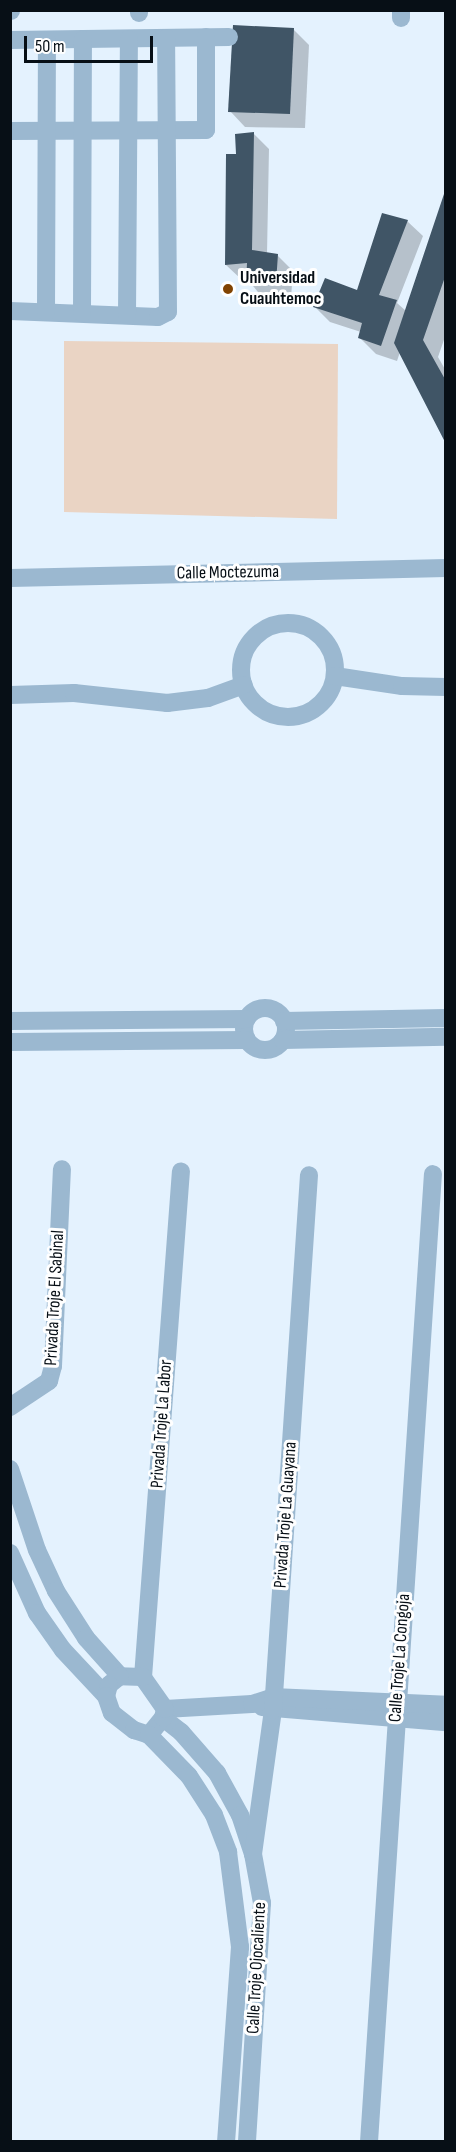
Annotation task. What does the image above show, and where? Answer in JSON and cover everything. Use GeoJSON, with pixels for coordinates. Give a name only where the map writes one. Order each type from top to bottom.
{"type":"FeatureCollection","features":[{"type":"Feature","properties":{"kind":"street"},"geometry":{"type":"LineString","coordinates":[[10,131],[206,129],[206,37]]}},
{"type":"Feature","properties":{"kind":"street"},"geometry":{"type":"LineString","coordinates":[[10,40],[230,37]]}},
{"type":"Feature","properties":{"kind":"street"},"geometry":{"type":"LineString","coordinates":[[10,311],[158,318],[168,312],[171,300],[166,38]]}},
{"type":"Feature","properties":{"kind":"street"},"geometry":{"type":"LineString","coordinates":[[127,315],[129,39]]}},
{"type":"Feature","properties":{"kind":"street"},"geometry":{"type":"LineString","coordinates":[[82,314],[84,40]]}},
{"type":"Feature","properties":{"kind":"street"},"geometry":{"type":"LineString","coordinates":[[46,312],[47,41]]}},
{"type":"Feature","properties":{"kind":"street","name":"Calle Moctezuma"},"geometry":{"type":"LineString","coordinates":[[10,578],[446,568]]}},
{"type":"Feature","properties":{"kind":"street"},"geometry":{"type":"LineString","coordinates":[[290,623],[317,633],[328,645],[335,676],[321,704],[293,717],[262,710],[244,685],[244,655],[251,642],[275,625],[290,623]]}},
{"type":"Feature","properties":{"kind":"street"},"geometry":{"type":"LineString","coordinates":[[335,676],[402,686],[446,687]]}},
{"type":"Feature","properties":{"kind":"street"},"geometry":{"type":"LineString","coordinates":[[10,695],[74,693],[167,703],[208,699],[244,685]]}},
{"type":"Feature","properties":{"kind":"street"},"geometry":{"type":"LineString","coordinates":[[10,1021],[246,1019],[263,1008],[276,1011],[284,1021],[283,1040]]}},
{"type":"Feature","properties":{"kind":"street"},"geometry":{"type":"LineString","coordinates":[[10,1042],[246,1040],[261,1051],[274,1048],[283,1040],[437,1037],[437,1018],[284,1021]]}},
{"type":"Feature","properties":{"kind":"street"},"geometry":{"type":"LineString","coordinates":[[246,1019],[246,1040]]}},
{"type":"Feature","properties":{"kind":"street"},"geometry":{"type":"LineString","coordinates":[[105,1041],[106,1020]]}},
{"type":"Feature","properties":{"kind":"street","name":"Privada Troje El Sabinal"},"geometry":{"type":"LineString","coordinates":[[10,1407],[49,1381],[53,1366],[62,1168]]}},
{"type":"Feature","properties":{"kind":"street","name":"Privada Troje La Labor"},"geometry":{"type":"LineString","coordinates":[[143,1677],[181,1170]]}},
{"type":"Feature","properties":{"kind":"street","name":"Calle Troje La Congoja"},"geometry":{"type":"LineString","coordinates":[[369,2142],[433,1174]]}},
{"type":"Feature","properties":{"kind":"street","name":"Privada Troje La Guayana"},"geometry":{"type":"LineString","coordinates":[[253,1854],[273,1703],[309,1175]]}},
{"type":"Feature","properties":{"kind":"street"},"geometry":{"type":"LineString","coordinates":[[10,1469],[37,1550],[56,1591],[86,1638],[120,1676]]}},
{"type":"Feature","properties":{"kind":"street"},"geometry":{"type":"LineString","coordinates":[[10,1553],[37,1613],[63,1650],[106,1696],[112,1713],[122,1723],[149,1735],[164,1713],[252,1704],[397,1709],[446,1705]]}},
{"type":"Feature","properties":{"kind":"street"},"geometry":{"type":"LineString","coordinates":[[106,1696],[109,1685],[120,1676],[143,1677],[164,1713]]}},
{"type":"Feature","properties":{"kind":"street"},"geometry":{"type":"LineString","coordinates":[[397,1709],[446,1722]]}},
{"type":"Feature","properties":{"kind":"street","name":"Calle Troje Ojocaliente"},"geometry":{"type":"LineString","coordinates":[[164,1713],[217,1773],[240,1815],[253,1854],[262,1903],[247,2142]]}},
{"type":"Feature","properties":{"kind":"street","name":"Calle Troje Ojocaliente"},"geometry":{"type":"LineString","coordinates":[[149,1735],[189,1776],[214,1815],[228,1852],[240,1947],[226,2142]]}},
{"type":"Feature","properties":{"kind":"shaded area"},"geometry":{"type":"Polygon","coordinates":[[[64,341],[338,344],[337,519],[64,512],[64,341]]]}},
{"type":"Feature","properties":{"kind":"building"},"geometry":{"type":"Polygon","coordinates":[[[233,25],[294,28],[290,114],[228,112],[233,25]]]}},
{"type":"Feature","properties":{"kind":"building"},"geometry":{"type":"Polygon","coordinates":[[[254,132],[252,250],[278,254],[276,283],[246,283],[247,263],[225,265],[226,154],[236,154],[235,134],[254,132]]]}},
{"type":"Feature","properties":{"kind":"building"},"geometry":{"type":"Polygon","coordinates":[[[445,191],[446,274],[423,340],[446,381],[446,444],[394,343],[445,191]]]}},
{"type":"Feature","properties":{"kind":"building"},"geometry":{"type":"Polygon","coordinates":[[[382,213],[408,220],[379,295],[397,300],[381,346],[358,338],[362,323],[313,307],[325,278],[357,290],[382,213]]]}},
{"type":"Feature","properties":{"kind":"place","name":"Universidad Cuauhtemoc"},"geometry":{"type":"Point","coordinates":[228,289]}}]}
